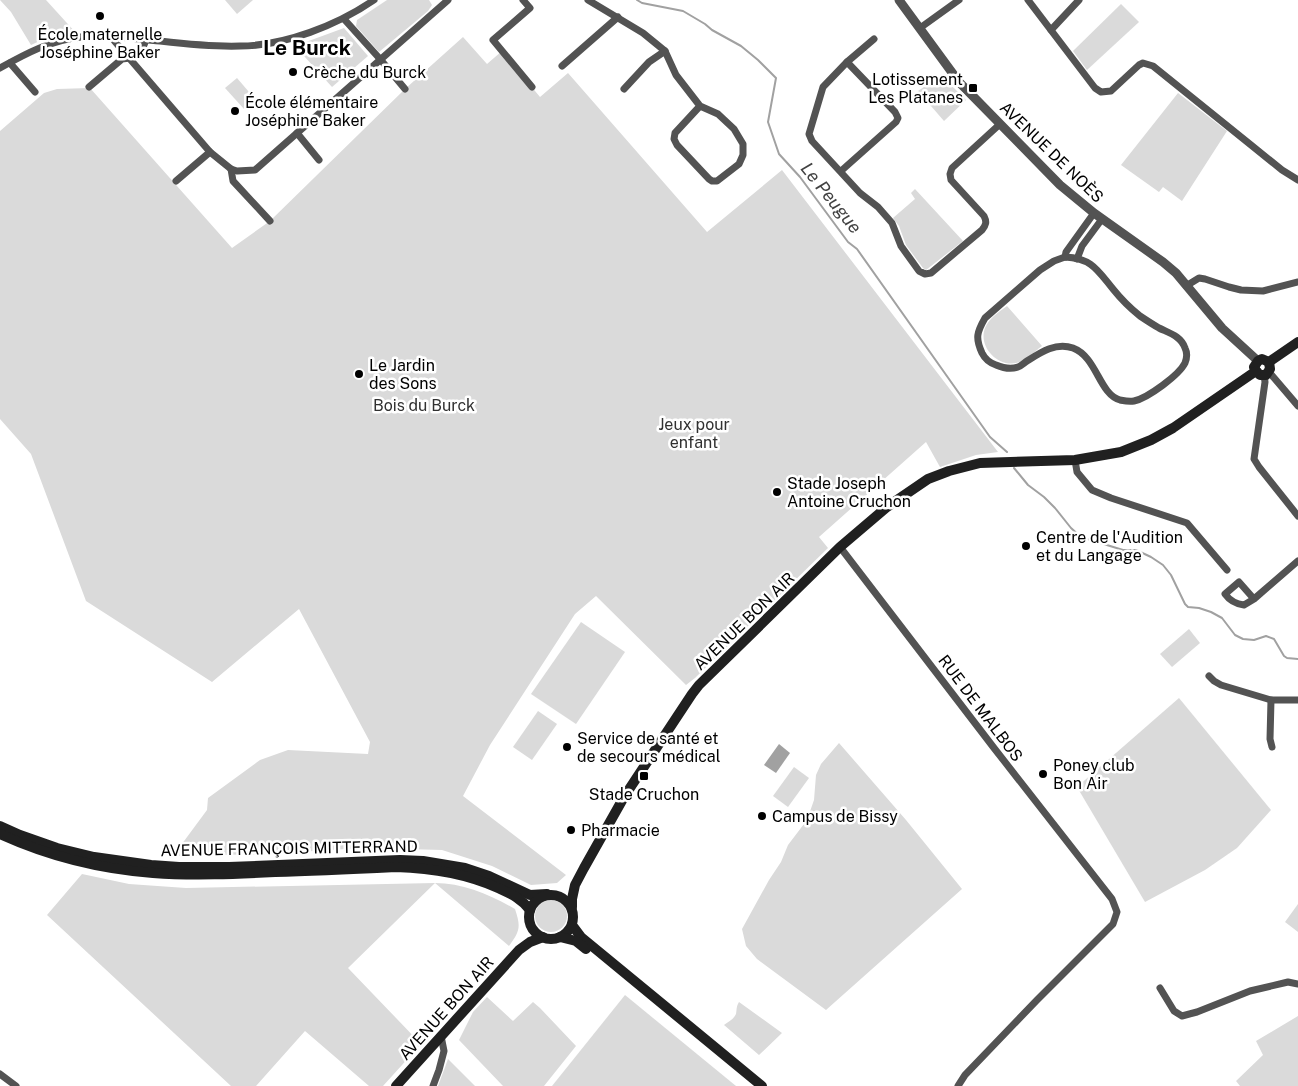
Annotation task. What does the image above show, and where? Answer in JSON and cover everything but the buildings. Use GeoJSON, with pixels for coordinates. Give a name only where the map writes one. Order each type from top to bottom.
{"type":"FeatureCollection","features":[{"type":"Feature","properties":{"kind":"main road","name":"AVENUE BON AIR"},"geometry":{"type":"LineString","coordinates":[[572,907],[575,884],[624,798],[699,685],[840,547],[887,507],[928,479],[980,462],[1075,460],[1121,452],[1151,440],[1173,428],[1263,368],[1298,342]]}},
{"type":"Feature","properties":{"kind":"main road","name":"AVENUE FRANÇOIS MITTERRAND"},"geometry":{"type":"LineString","coordinates":[[0,826],[58,848],[94,857],[151,865],[229,867],[400,860],[423,861],[443,864],[489,876],[530,895],[552,895]]}},
{"type":"Feature","properties":{"kind":"main road","name":"AVENUE FRANÇOIS MITTERRAND"},"geometry":{"type":"LineString","coordinates":[[0,834],[56,855],[93,865],[152,873],[229,874],[396,867],[442,870],[485,882],[523,901],[530,910]]}},
{"type":"Feature","properties":{"kind":"main road","name":"AVENUE BON AIR"},"geometry":{"type":"LineString","coordinates":[[552,895],[575,884]]}},
{"type":"Feature","properties":{"kind":"main road"},"geometry":{"type":"LineString","coordinates":[[552,895],[565,899],[572,907],[572,925],[560,937],[553,939],[543,937],[535,932],[529,922],[530,910],[536,900],[552,895]]}},
{"type":"Feature","properties":{"kind":"main road","name":"AVENUE BON AIR"},"geometry":{"type":"LineString","coordinates":[[519,950],[526,938],[529,922]]}},
{"type":"Feature","properties":{"kind":"main road"},"geometry":{"type":"LineString","coordinates":[[572,925],[581,937],[762,1086]]}},
{"type":"Feature","properties":{"kind":"main road","name":"AVENUE BON AIR"},"geometry":{"type":"LineString","coordinates":[[396,1086],[519,950],[530,942],[543,937]]}},
{"type":"Feature","properties":{"kind":"main road"},"geometry":{"type":"LineString","coordinates":[[560,937],[576,941],[752,1086]]}},
{"type":"Feature","properties":{"kind":"street"},"geometry":{"type":"LineString","coordinates":[[0,67],[29,52],[50,44],[79,37],[112,37],[211,46],[256,45],[289,39],[344,19],[374,0]]}},
{"type":"Feature","properties":{"kind":"street"},"geometry":{"type":"LineString","coordinates":[[523,0],[530,8],[493,40],[532,87]]}},
{"type":"Feature","properties":{"kind":"street"},"geometry":{"type":"LineString","coordinates":[[588,0],[644,33],[664,51],[676,75],[700,106],[718,114],[734,129],[743,144],[744,155],[738,164],[717,181],[708,179],[674,140],[675,134],[700,106]]}},
{"type":"Feature","properties":{"kind":"street","name":"AVENUE DE NOÈS"},"geometry":{"type":"LineString","coordinates":[[899,0],[959,82],[1060,185],[1098,216],[1176,273],[1222,328],[1263,368]]}},
{"type":"Feature","properties":{"kind":"street"},"geometry":{"type":"LineString","coordinates":[[920,28],[958,0]]}},
{"type":"Feature","properties":{"kind":"street"},"geometry":{"type":"LineString","coordinates":[[1028,0],[1095,88],[1101,92],[1111,91],[1139,65],[1143,63],[1153,66],[1250,145],[1298,180]]}},
{"type":"Feature","properties":{"kind":"street"},"geometry":{"type":"LineString","coordinates":[[1051,30],[1079,0]]}},
{"type":"Feature","properties":{"kind":"street"},"geometry":{"type":"LineString","coordinates":[[112,37],[210,152],[231,169],[237,171],[254,170],[444,1]]}},
{"type":"Feature","properties":{"kind":"street"},"geometry":{"type":"LineString","coordinates":[[562,66],[618,17]]}},
{"type":"Feature","properties":{"kind":"street"},"geometry":{"type":"LineString","coordinates":[[344,19],[405,89]]}},
{"type":"Feature","properties":{"kind":"street"},"geometry":{"type":"LineString","coordinates":[[874,39],[847,62],[823,87],[809,134],[812,141],[860,193],[878,207],[892,223],[902,246],[918,270],[924,274],[931,273],[985,226],[984,216],[951,180],[950,174],[952,168],[1000,124]]}},
{"type":"Feature","properties":{"kind":"street"},"geometry":{"type":"LineString","coordinates":[[89,87],[122,59],[130,58],[144,45],[146,40]]}},
{"type":"Feature","properties":{"kind":"street"},"geometry":{"type":"LineString","coordinates":[[624,89],[649,62],[664,51]]}},
{"type":"Feature","properties":{"kind":"street"},"geometry":{"type":"LineString","coordinates":[[841,171],[896,122],[898,118],[895,112],[847,62]]}},
{"type":"Feature","properties":{"kind":"street"},"geometry":{"type":"LineString","coordinates":[[10,63],[35,92]]}},
{"type":"Feature","properties":{"kind":"street"},"geometry":{"type":"LineString","coordinates":[[297,133],[319,160]]}},
{"type":"Feature","properties":{"kind":"street"},"geometry":{"type":"LineString","coordinates":[[176,181],[210,152]]}},
{"type":"Feature","properties":{"kind":"street"},"geometry":{"type":"LineString","coordinates":[[231,169],[233,181],[270,221]]}},
{"type":"Feature","properties":{"kind":"street"},"geometry":{"type":"LineString","coordinates":[[1065,257],[1066,252],[1098,216]]}},
{"type":"Feature","properties":{"kind":"street"},"geometry":{"type":"LineString","coordinates":[[1077,259],[1098,216]]}},
{"type":"Feature","properties":{"kind":"street"},"geometry":{"type":"LineString","coordinates":[[1065,257],[1077,259],[1095,266],[1112,289],[1132,310],[1146,321],[1177,337],[1183,343],[1186,350],[1185,362],[1181,368],[1144,398],[1128,402],[1114,398],[1087,357],[1073,348],[1064,346],[1045,350],[1018,367],[1008,369],[991,363],[984,357],[976,338],[985,318],[1040,270],[1054,261],[1065,257]]}},
{"type":"Feature","properties":{"kind":"street"},"geometry":{"type":"LineString","coordinates":[[1186,286],[1199,278],[1241,290],[1263,291],[1298,282]]}},
{"type":"Feature","properties":{"kind":"street"},"geometry":{"type":"LineString","coordinates":[[1263,368],[1298,406]]}},
{"type":"Feature","properties":{"kind":"street"},"geometry":{"type":"LineString","coordinates":[[1263,368],[1265,382],[1254,459],[1298,516]]}},
{"type":"Feature","properties":{"kind":"street"},"geometry":{"type":"LineString","coordinates":[[1075,460],[1077,472],[1092,490],[1187,523],[1227,570]]}},
{"type":"Feature","properties":{"kind":"street","name":"RUE DE MALBOS"},"geometry":{"type":"LineString","coordinates":[[840,547],[1112,899],[1117,912],[1113,924],[1014,1024],[958,1086]]}},
{"type":"Feature","properties":{"kind":"street"},"geometry":{"type":"LineString","coordinates":[[1254,599],[1298,562]]}},
{"type":"Feature","properties":{"kind":"street"},"geometry":{"type":"LineString","coordinates":[[1210,676],[1221,685],[1271,700],[1298,700]]}},
{"type":"Feature","properties":{"kind":"street"},"geometry":{"type":"LineString","coordinates":[[1271,700],[1270,739],[1272,747]]}},
{"type":"Feature","properties":{"kind":"street"},"geometry":{"type":"LineString","coordinates":[[1160,988],[1174,1011],[1182,1016],[1200,1011],[1250,991],[1288,982],[1298,984]]}},
{"type":"Feature","properties":{"kind":"street"},"geometry":{"type":"LineString","coordinates":[[433,1086],[444,1051],[441,1036]]}},
{"type":"Feature","properties":{"kind":"street"},"geometry":{"type":"LineString","coordinates":[[0,1074],[16,1086]]}},
{"type":"Feature","properties":{"kind":"green space"},"geometry":{"type":"Polygon","coordinates":[[[0,0],[46,0],[76,33],[46,38],[31,45],[11,12],[0,0]]]}},
{"type":"Feature","properties":{"kind":"green space"},"geometry":{"type":"Polygon","coordinates":[[[225,0],[253,0],[237,14],[225,0]]]}},
{"type":"Feature","properties":{"kind":"green space"},"geometry":{"type":"Polygon","coordinates":[[[387,0],[429,0],[432,5],[428,11],[379,52],[356,26],[357,20],[387,0]]]}},
{"type":"Feature","properties":{"kind":"green space"},"geometry":{"type":"Polygon","coordinates":[[[1121,4],[1139,22],[1087,70],[1073,51],[1121,4]]]}},
{"type":"Feature","properties":{"kind":"green space"},"geometry":{"type":"Polygon","coordinates":[[[344,28],[368,56],[332,87],[295,46],[344,28]]]}},
{"type":"Feature","properties":{"kind":"green space","name":"Bois du Burck"},"geometry":{"type":"Polygon","coordinates":[[[463,37],[487,64],[502,51],[540,97],[568,73],[707,232],[782,170],[998,452],[976,455],[940,467],[926,442],[819,537],[828,548],[686,685],[596,596],[575,614],[490,745],[463,796],[566,875],[557,883],[531,885],[492,866],[442,850],[363,848],[265,854],[173,856],[207,810],[208,798],[260,760],[288,750],[368,754],[370,742],[299,609],[212,682],[86,601],[31,454],[0,419],[0,131],[44,93],[57,89],[90,88],[232,248],[270,221],[405,89],[463,37]]]}},
{"type":"Feature","properties":{"kind":"green space"},"geometry":{"type":"Polygon","coordinates":[[[943,74],[966,100],[944,121],[918,91],[943,74]]]}},
{"type":"Feature","properties":{"kind":"green space"},"geometry":{"type":"Polygon","coordinates":[[[237,78],[255,99],[244,109],[225,88],[237,78]]]}},
{"type":"Feature","properties":{"kind":"green space"},"geometry":{"type":"Polygon","coordinates":[[[1178,93],[1227,131],[1182,201],[1163,187],[1159,192],[1121,165],[1178,93]]]}},
{"type":"Feature","properties":{"kind":"green space"},"geometry":{"type":"Polygon","coordinates":[[[915,189],[963,241],[926,270],[906,245],[899,226],[893,218],[915,199],[911,193],[915,189]]]}},
{"type":"Feature","properties":{"kind":"green space"},"geometry":{"type":"Polygon","coordinates":[[[1007,306],[1042,346],[1027,358],[1016,363],[1002,362],[991,354],[984,342],[987,324],[1007,306]]]}},
{"type":"Feature","properties":{"kind":"green space"},"geometry":{"type":"Polygon","coordinates":[[[581,622],[625,652],[576,724],[531,694],[581,622]]]}},
{"type":"Feature","properties":{"kind":"green space"},"geometry":{"type":"Polygon","coordinates":[[[1189,629],[1200,643],[1172,667],[1160,654],[1189,629]]]}},
{"type":"Feature","properties":{"kind":"green space"},"geometry":{"type":"Polygon","coordinates":[[[1179,698],[1271,810],[1237,848],[1205,870],[1145,902],[1077,787],[1179,698]]]}},
{"type":"Feature","properties":{"kind":"green space"},"geometry":{"type":"Polygon","coordinates":[[[538,711],[557,724],[532,760],[513,747],[538,711]]]}},
{"type":"Feature","properties":{"kind":"green space"},"geometry":{"type":"Polygon","coordinates":[[[839,743],[906,820],[962,889],[826,1010],[757,959],[746,946],[742,929],[781,862],[788,845],[807,820],[814,800],[816,775],[821,764],[839,743]]]}},
{"type":"Feature","properties":{"kind":"green space"},"geometry":{"type":"Polygon","coordinates":[[[794,767],[809,778],[788,807],[773,796],[794,767]]]}},
{"type":"Feature","properties":{"kind":"green space"},"geometry":{"type":"Polygon","coordinates":[[[82,874],[129,884],[186,888],[435,883],[348,968],[421,1044],[383,1086],[369,1086],[305,1031],[256,1086],[231,1086],[47,915],[82,874]]]}},
{"type":"Feature","properties":{"kind":"green space"},"geometry":{"type":"Polygon","coordinates":[[[435,883],[456,885],[476,891],[515,909],[518,929],[509,946],[435,883]]]}},
{"type":"Feature","properties":{"kind":"green space"},"geometry":{"type":"Polygon","coordinates":[[[551,900],[562,905],[567,916],[562,927],[551,932],[540,927],[535,916],[540,905],[551,900]]]}},
{"type":"Feature","properties":{"kind":"green space"},"geometry":{"type":"Polygon","coordinates":[[[1298,904],[1298,932],[1285,922],[1298,904]]]}},
{"type":"Feature","properties":{"kind":"green space"},"geometry":{"type":"Polygon","coordinates":[[[625,995],[736,1086],[552,1086],[625,995]]]}},
{"type":"Feature","properties":{"kind":"green space"},"geometry":{"type":"Polygon","coordinates":[[[487,997],[513,1021],[533,1002],[576,1046],[544,1086],[503,1086],[459,1040],[473,1012],[487,997]]]}},
{"type":"Feature","properties":{"kind":"green space"},"geometry":{"type":"Polygon","coordinates":[[[739,1002],[782,1033],[759,1055],[724,1025],[735,1016],[739,1002]]]}},
{"type":"Feature","properties":{"kind":"green space"},"geometry":{"type":"Polygon","coordinates":[[[1298,1016],[1298,1086],[1240,1086],[1236,1081],[1263,1055],[1256,1041],[1298,1016]]]}},
{"type":"Feature","properties":{"kind":"green space"},"geometry":{"type":"Polygon","coordinates":[[[448,1059],[475,1086],[438,1086],[448,1059]]]}},
{"type":"Feature","properties":{"kind":"shaded area"},"geometry":{"type":"Polygon","coordinates":[[[779,744],[790,753],[776,773],[764,765],[779,744]]]}},
{"type":"Feature","properties":{"kind":"waterway","name":"Le Peugue"},"geometry":{"type":"LineString","coordinates":[[637,0],[642,3],[683,11],[741,46],[776,78],[768,122],[779,154],[800,177],[848,242],[857,249],[990,437],[1007,452]]}},
{"type":"Feature","properties":{"kind":"waterway","name":"Le Peugue"},"geometry":{"type":"LineString","coordinates":[[1014,468],[1028,485],[1044,497],[1081,537],[1123,550],[1136,550],[1151,557],[1163,565],[1171,575],[1188,607],[1199,608],[1222,618],[1235,635],[1243,639],[1254,640],[1266,636],[1274,639],[1284,656],[1298,659]]}},
{"type":"Feature","properties":{"kind":"place","name":"École maternelle Joséphine Baker"},"geometry":{"type":"Point","coordinates":[100,16]}},
{"type":"Feature","properties":{"kind":"place","name":"Crèche du Burck"},"geometry":{"type":"Point","coordinates":[293,72]}},
{"type":"Feature","properties":{"kind":"place","name":"Lotissement Les Platanes"},"geometry":{"type":"Point","coordinates":[973,88]}},
{"type":"Feature","properties":{"kind":"place","name":"École élémentaire Joséphine Baker"},"geometry":{"type":"Point","coordinates":[235,111]}},
{"type":"Feature","properties":{"kind":"place","name":"Le Jardin des Sons"},"geometry":{"type":"Point","coordinates":[359,374]}},
{"type":"Feature","properties":{"kind":"place","name":"Stade Joseph Antoine Cruchon"},"geometry":{"type":"Point","coordinates":[777,492]}},
{"type":"Feature","properties":{"kind":"place","name":"Centre de l'Audition et du Langage"},"geometry":{"type":"Point","coordinates":[1026,546]}},
{"type":"Feature","properties":{"kind":"place","name":"Service de santé et de secours médical"},"geometry":{"type":"Point","coordinates":[567,747]}},
{"type":"Feature","properties":{"kind":"place","name":"Poney club Bon Air"},"geometry":{"type":"Point","coordinates":[1043,774]}},
{"type":"Feature","properties":{"kind":"place","name":"Stade Cruchon"},"geometry":{"type":"Point","coordinates":[644,776]}},
{"type":"Feature","properties":{"kind":"place","name":"Campus de Bissy"},"geometry":{"type":"Point","coordinates":[762,816]}},
{"type":"Feature","properties":{"kind":"place","name":"Pharmacie"},"geometry":{"type":"Point","coordinates":[571,830]}},
{"type":"Feature","properties":{"kind":"district","name":"Le Burck"},"geometry":{"type":"Point","coordinates":[307,48]}},
{"type":"Feature","properties":{"kind":"park label","name":"Jeux pour enfant"},"geometry":{"type":"Point","coordinates":[694,433]}}]}
